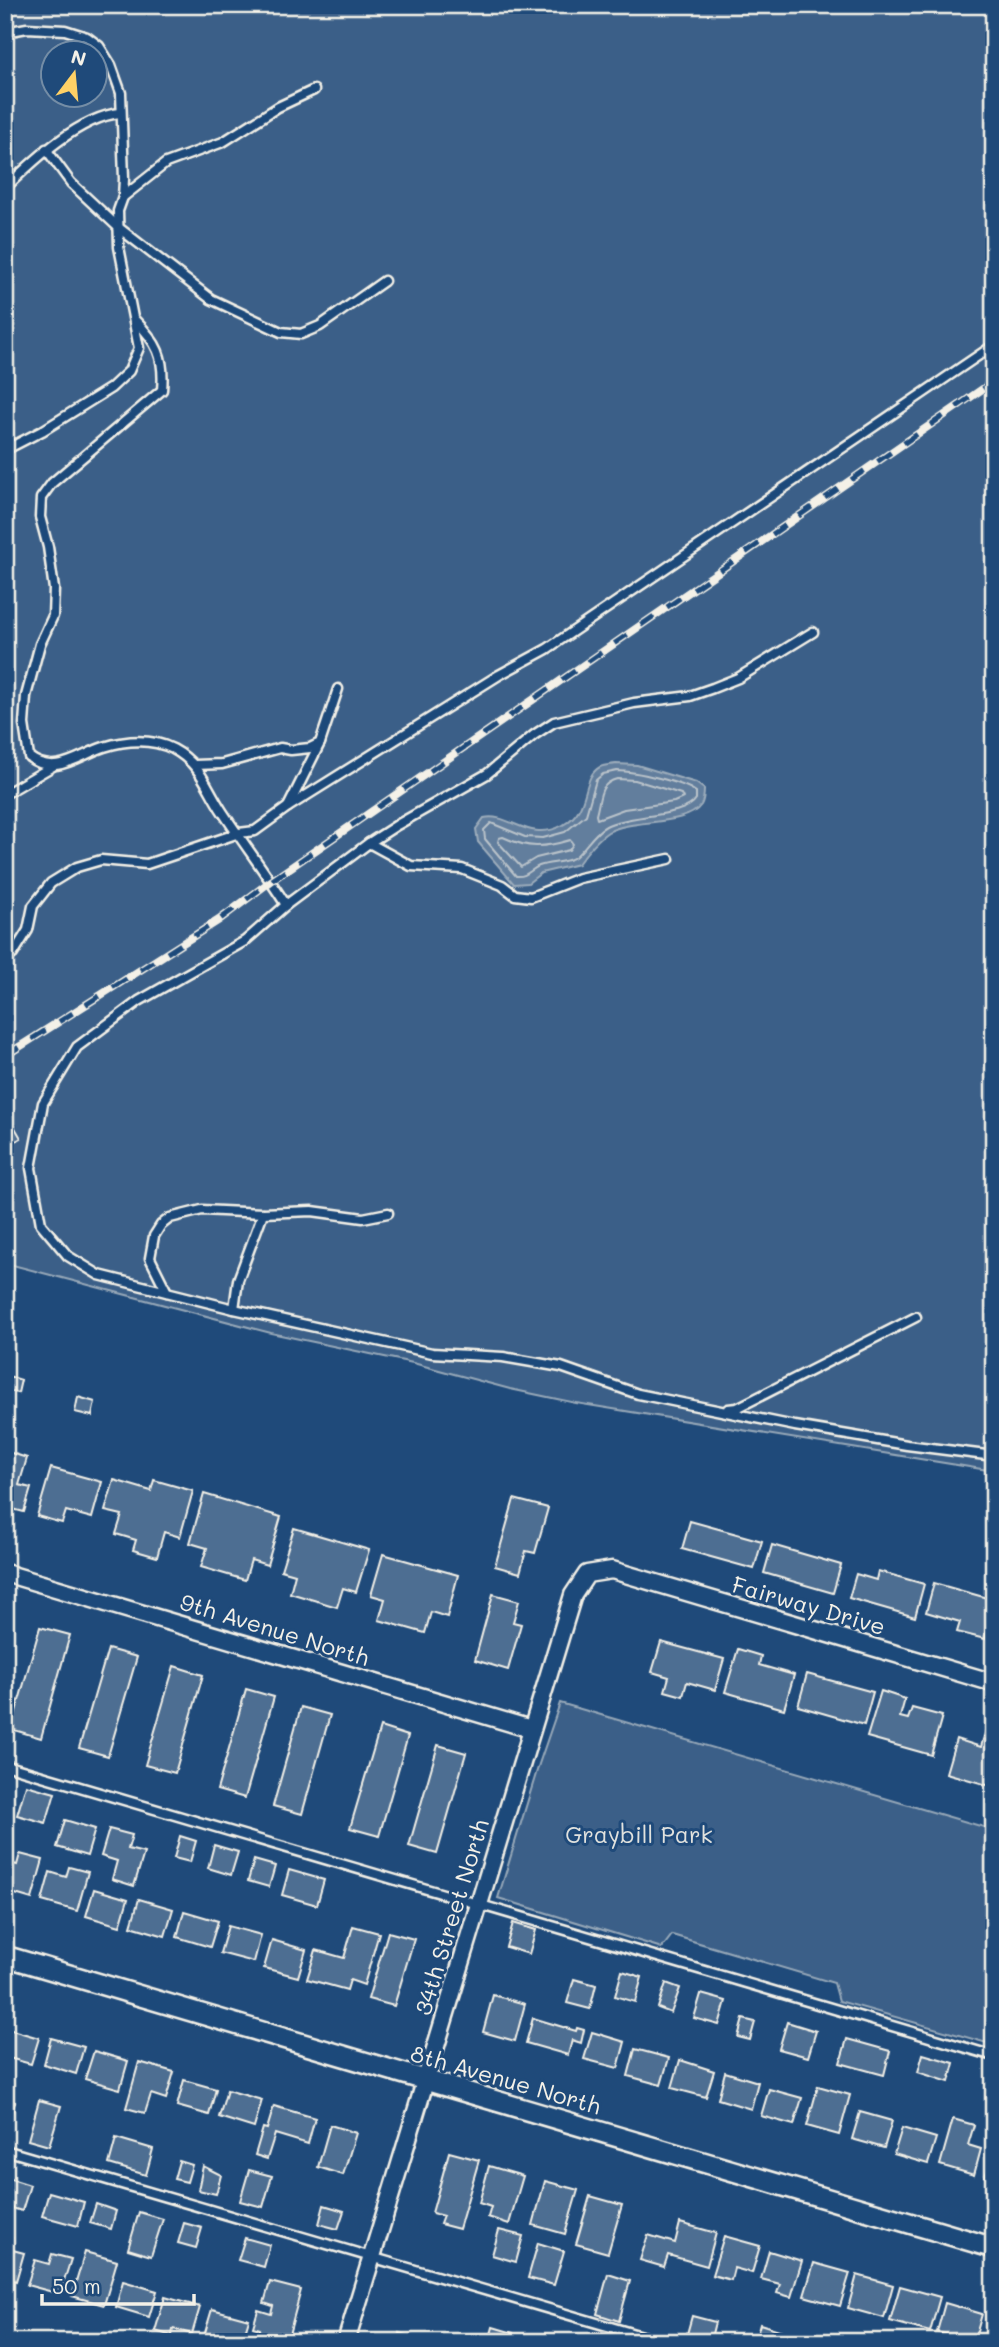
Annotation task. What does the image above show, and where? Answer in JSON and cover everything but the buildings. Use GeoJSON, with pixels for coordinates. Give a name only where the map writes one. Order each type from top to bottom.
{"type":"FeatureCollection","features":[{"type":"Feature","properties":{"kind":"street","name":"Fairway Drive"},"geometry":{"type":"LineString","coordinates":[[612,1570],[994,1683]]}},
{"type":"Feature","properties":{"kind":"street","name":"34th Street North"},"geometry":{"type":"LineString","coordinates":[[346,2342],[573,1595],[587,1574],[612,1570]]}},
{"type":"Feature","properties":{"kind":"street","name":"9th Avenue North"},"geometry":{"type":"LineString","coordinates":[[5,1573],[531,1729]]}},
{"type":"Feature","properties":{"kind":"street","name":"8th Avenue North"},"geometry":{"type":"LineString","coordinates":[[5,1956],[994,2248]]}},
{"type":"Feature","properties":{"kind":"lane"},"geometry":{"type":"LineString","coordinates":[[5,32],[27,28],[65,30],[88,37],[99,46],[111,65],[121,93],[123,197],[118,211],[119,247],[139,348],[129,371],[111,388],[42,431],[5,450]]}},
{"type":"Feature","properties":{"kind":"lane"},"geometry":{"type":"LineString","coordinates":[[123,197],[166,163],[223,142],[278,107],[314,90]]}},
{"type":"Feature","properties":{"kind":"lane"},"geometry":{"type":"LineString","coordinates":[[5,188],[46,149],[106,114],[120,113]]}},
{"type":"Feature","properties":{"kind":"lane"},"geometry":{"type":"LineString","coordinates":[[46,149],[71,183],[119,228],[211,299],[281,332],[301,334],[320,326],[384,281]]}},
{"type":"Feature","properties":{"kind":"lane"},"geometry":{"type":"LineString","coordinates":[[53,766],[37,763],[29,757],[24,724],[26,696],[53,616],[54,589],[48,547],[40,517],[41,498],[52,483],[162,390],[162,358],[152,337],[134,319]]}},
{"type":"Feature","properties":{"kind":"lane"},"geometry":{"type":"LineString","coordinates":[[5,959],[12,954],[27,930],[33,906],[51,883],[77,867],[101,860],[147,864],[239,833],[255,831],[288,807],[499,675],[547,649],[994,345]]}},
{"type":"Feature","properties":{"kind":"lane"},"geometry":{"type":"LineString","coordinates":[[813,632],[738,678],[702,692],[666,700],[634,703],[554,722],[487,774],[369,844],[286,905],[245,941],[139,1001],[77,1046],[43,1103],[31,1168],[41,1224],[68,1256],[99,1275],[234,1309],[432,1353],[503,1357],[561,1367],[638,1394],[807,1429],[994,1456]]}},
{"type":"Feature","properties":{"kind":"lane"},"geometry":{"type":"LineString","coordinates":[[288,807],[320,743],[338,689]]}},
{"type":"Feature","properties":{"kind":"lane"},"geometry":{"type":"LineString","coordinates":[[5,794],[53,766],[74,761],[102,748],[125,742],[148,741],[172,749],[195,765],[222,812],[286,905]]}},
{"type":"Feature","properties":{"kind":"lane"},"geometry":{"type":"LineString","coordinates":[[195,765],[222,764],[280,748],[310,748],[320,743]]}},
{"type":"Feature","properties":{"kind":"lane"},"geometry":{"type":"LineString","coordinates":[[369,844],[411,866],[462,869],[502,885],[515,895],[531,897],[579,878],[669,859]]}},
{"type":"Feature","properties":{"kind":"lane"},"geometry":{"type":"LineString","coordinates":[[167,1292],[150,1258],[154,1236],[161,1225],[170,1219],[202,1210],[312,1212],[363,1217],[388,1213]]}},
{"type":"Feature","properties":{"kind":"lane"},"geometry":{"type":"LineString","coordinates":[[234,1309],[238,1280],[263,1213]]}},
{"type":"Feature","properties":{"kind":"lane"},"geometry":{"type":"LineString","coordinates":[[716,1409],[737,1408],[916,1317]]}},
{"type":"Feature","properties":{"kind":"lane"},"geometry":{"type":"LineString","coordinates":[[5,1765],[994,2056]]}},
{"type":"Feature","properties":{"kind":"lane"},"geometry":{"type":"LineString","coordinates":[[5,2150],[662,2342]]}},
{"type":"Feature","properties":{"kind":"green space"},"geometry":{"type":"Polygon","coordinates":[[[5,5],[994,5],[994,1471],[576,1403],[510,1389],[413,1363],[271,1333],[5,1263],[5,5]]]}},
{"type":"Feature","properties":{"kind":"green space","name":"Graybill Park"},"geometry":{"type":"Polygon","coordinates":[[[560,1703],[994,1830],[994,2045],[839,2001],[834,1983],[672,1935],[662,1948],[498,1898],[560,1703]]]}},
{"type":"Feature","properties":{"kind":"water"},"geometry":{"type":"Polygon","coordinates":[[[637,765],[696,783],[704,789],[702,803],[694,812],[684,817],[631,825],[608,832],[578,864],[541,873],[528,883],[514,884],[478,842],[476,829],[484,818],[502,819],[540,831],[563,825],[578,811],[594,772],[602,766],[637,765]]]}},
{"type":"Feature","properties":{"kind":"railway"},"geometry":{"type":"LineString","coordinates":[[5,1056],[219,920],[271,881],[994,381]]}}]}
